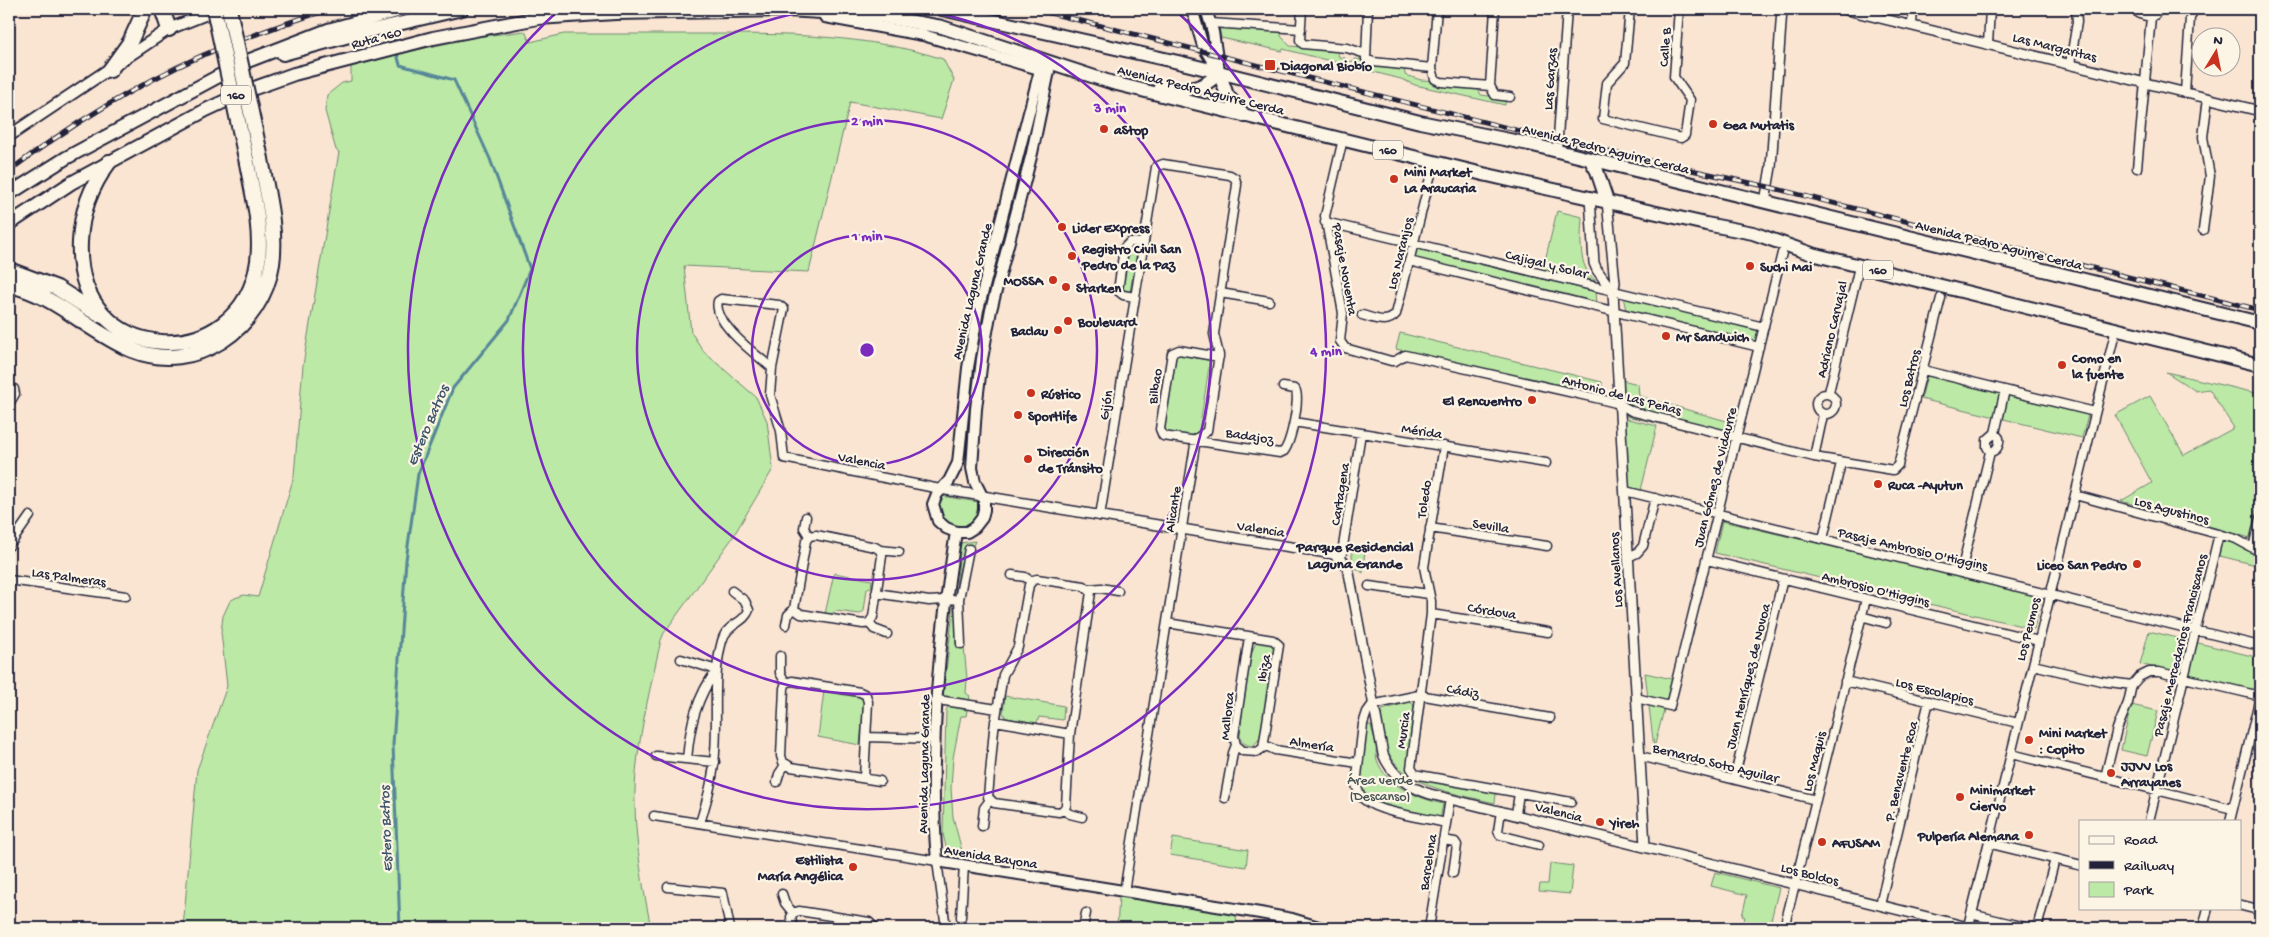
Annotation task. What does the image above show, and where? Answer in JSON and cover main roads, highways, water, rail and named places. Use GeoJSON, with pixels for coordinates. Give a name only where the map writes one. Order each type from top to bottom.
{"type":"FeatureCollection","features":[{"type":"Feature","properties":{"kind":"highway"},"geometry":{"type":"LineString","coordinates":[[110,70],[133,37],[145,9]]}},
{"type":"Feature","properties":{"kind":"highway"},"geometry":{"type":"LineString","coordinates":[[162,9],[169,29]]}},
{"type":"Feature","properties":{"kind":"highway"},"geometry":{"type":"LineString","coordinates":[[9,270],[57,288],[115,326],[144,339],[178,342],[210,333],[236,311],[250,288],[256,270],[259,250],[255,207],[214,9]]}},
{"type":"Feature","properties":{"kind":"highway"},"geometry":{"type":"LineString","coordinates":[[9,285],[39,294],[121,345],[140,353],[174,357],[196,353],[215,346],[232,335],[251,315],[264,292],[270,273],[273,233],[260,159],[229,9]]}},
{"type":"Feature","properties":{"kind":"highway","name":"Ruta 160"},"geometry":{"type":"LineString","coordinates":[[9,194],[66,158],[245,62],[276,49],[401,9]]}},
{"type":"Feature","properties":{"kind":"highway","name":"Ruta 160"},"geometry":{"type":"LineString","coordinates":[[205,84],[287,53],[364,32],[462,9]]}},
{"type":"Feature","properties":{"kind":"highway","name":"Ruta 160"},"geometry":{"type":"LineString","coordinates":[[9,224],[71,183],[206,110],[249,90],[294,74],[408,44],[492,26],[553,17],[615,13],[787,9]]}},
{"type":"Feature","properties":{"kind":"highway","name":"Avenida Pedro Aguirre Cerda"},"geometry":{"type":"LineString","coordinates":[[787,9],[857,13],[918,22],[970,36],[1114,83],[1434,162],[1762,235],[1812,254],[2260,365]]}},
{"type":"Feature","properties":{"kind":"highway","name":"Avenida Pedro Aguirre Cerda"},"geometry":{"type":"LineString","coordinates":[[942,9],[1219,72],[1420,122],[1557,151],[2260,323]]}},
{"type":"Feature","properties":{"kind":"highway"},"geometry":{"type":"LineString","coordinates":[[1066,68],[1112,75],[1172,89],[1190,89],[1202,86],[1219,72]]}},
{"type":"Feature","properties":{"kind":"highway"},"geometry":{"type":"LineString","coordinates":[[1219,72],[1227,95],[1245,116]]}},
{"type":"Feature","properties":{"kind":"highway"},"geometry":{"type":"LineString","coordinates":[[1590,159],[1597,172],[1607,201]]}},
{"type":"Feature","properties":{"kind":"highway"},"geometry":{"type":"LineString","coordinates":[[109,162],[93,187],[85,207],[80,232],[80,261],[83,281],[89,296],[100,311],[115,326]]}},
{"type":"Feature","properties":{"kind":"main road"},"geometry":{"type":"LineString","coordinates":[[9,136],[169,29],[221,9]]}},
{"type":"Feature","properties":{"kind":"main road","name":"Avenida Pedro Aguirre Cerda"},"geometry":{"type":"LineString","coordinates":[[787,9],[923,35],[1044,70],[1066,68]]}},
{"type":"Feature","properties":{"kind":"main road"},"geometry":{"type":"LineString","coordinates":[[1192,9],[1203,46],[1219,72]]}},
{"type":"Feature","properties":{"kind":"main road"},"geometry":{"type":"LineString","coordinates":[[1206,9],[1211,23],[1219,72]]}},
{"type":"Feature","properties":{"kind":"main road","name":"Avenida Laguna Grande"},"geometry":{"type":"LineString","coordinates":[[1044,70],[1030,160],[991,310],[982,359],[972,468],[975,482],[982,497],[984,510],[979,522],[971,530],[956,532],[946,528],[935,516],[933,504],[940,489],[953,475],[958,463],[968,368],[978,310],[1044,70]]}},
{"type":"Feature","properties":{"kind":"main road","name":"Avenida Laguna Grande"},"geometry":{"type":"LineString","coordinates":[[937,861],[935,740],[946,600],[956,532]]}},
{"type":"Feature","properties":{"kind":"main road","name":"Avenida Bayona"},"geometry":{"type":"LineString","coordinates":[[937,861],[1273,915],[1322,928]]}},
{"type":"Feature","properties":{"kind":"waterway","name":"Estero Batros"},"geometry":{"type":"LineString","coordinates":[[391,28],[395,44]]}},
{"type":"Feature","properties":{"kind":"waterway","name":"Estero Batros"},"geometry":{"type":"LineString","coordinates":[[396,50],[400,65],[454,80],[490,159],[530,269],[509,320],[453,388],[418,474],[406,560],[393,744],[400,928]]}},
{"type":"Feature","properties":{"kind":"railway"},"geometry":{"type":"LineString","coordinates":[[9,171],[102,108],[152,80],[201,56],[281,25],[330,9]]}},
{"type":"Feature","properties":{"kind":"railway"},"geometry":{"type":"LineString","coordinates":[[1034,9],[1568,143],[1769,187],[2260,310]]}},
{"type":"Feature","properties":{"kind":"place","name":"Diagonal Biobío"},"geometry":{"type":"Point","coordinates":[1270,65]}},
{"type":"Feature","properties":{"kind":"place","name":"Gea Mutatis"},"geometry":{"type":"Point","coordinates":[1713,124]}},
{"type":"Feature","properties":{"kind":"place","name":"aStop"},"geometry":{"type":"Point","coordinates":[1104,129]}},
{"type":"Feature","properties":{"kind":"place","name":"Mini Market La Araucaria"},"geometry":{"type":"Point","coordinates":[1394,179]}},
{"type":"Feature","properties":{"kind":"place","name":"Lider Express"},"geometry":{"type":"Point","coordinates":[1062,227]}},
{"type":"Feature","properties":{"kind":"place","name":"Registro Civil San Pedro de la Paz"},"geometry":{"type":"Point","coordinates":[1072,256]}},
{"type":"Feature","properties":{"kind":"place","name":"Suchi Mai"},"geometry":{"type":"Point","coordinates":[1750,266]}},
{"type":"Feature","properties":{"kind":"place","name":"MOSSA"},"geometry":{"type":"Point","coordinates":[1053,280]}},
{"type":"Feature","properties":{"kind":"place","name":"Starken"},"geometry":{"type":"Point","coordinates":[1066,287]}},
{"type":"Feature","properties":{"kind":"place","name":"Boulevard"},"geometry":{"type":"Point","coordinates":[1068,321]}},
{"type":"Feature","properties":{"kind":"place","name":"Baclau"},"geometry":{"type":"Point","coordinates":[1058,330]}},
{"type":"Feature","properties":{"kind":"place","name":"Mr Sandwich"},"geometry":{"type":"Point","coordinates":[1666,336]}},
{"type":"Feature","properties":{"kind":"place","name":"Como en la fuente"},"geometry":{"type":"Point","coordinates":[2062,365]}},
{"type":"Feature","properties":{"kind":"place","name":"Rústico"},"geometry":{"type":"Point","coordinates":[1031,393]}},
{"type":"Feature","properties":{"kind":"place","name":"El Rencuentro"},"geometry":{"type":"Point","coordinates":[1532,400]}},
{"type":"Feature","properties":{"kind":"place","name":"Sportlife"},"geometry":{"type":"Point","coordinates":[1018,415]}},
{"type":"Feature","properties":{"kind":"place","name":"Dirección de Tránsito"},"geometry":{"type":"Point","coordinates":[1028,459]}},
{"type":"Feature","properties":{"kind":"place","name":"Ruca -Ayutun"},"geometry":{"type":"Point","coordinates":[1878,484]}},
{"type":"Feature","properties":{"kind":"place","name":"Liceo San Pedro"},"geometry":{"type":"Point","coordinates":[2137,564]}},
{"type":"Feature","properties":{"kind":"place","name":"Mini Market : Copito"},"geometry":{"type":"Point","coordinates":[2029,740]}},
{"type":"Feature","properties":{"kind":"place","name":"JJVV Los Arrayanes"},"geometry":{"type":"Point","coordinates":[2111,773]}},
{"type":"Feature","properties":{"kind":"place","name":"Minimarket Ciervo"},"geometry":{"type":"Point","coordinates":[1960,797]}},
{"type":"Feature","properties":{"kind":"place","name":"Yireh"},"geometry":{"type":"Point","coordinates":[1600,822]}},
{"type":"Feature","properties":{"kind":"place","name":"Pulpería Alemana"},"geometry":{"type":"Point","coordinates":[2029,835]}},
{"type":"Feature","properties":{"kind":"place","name":"AFUSAM"},"geometry":{"type":"Point","coordinates":[1822,842]}},
{"type":"Feature","properties":{"kind":"place","name":"Estilista María Angélica"},"geometry":{"type":"Point","coordinates":[853,867]}},
{"type":"Feature","properties":{"kind":"district","name":"Parque Residencial Laguna Grande"},"geometry":{"type":"Point","coordinates":[1355,554]}},
{"type":"Feature","properties":{"kind":"park label","name":"Área verde (Descanso)"},"geometry":{"type":"Point","coordinates":[1380,788]}}]}
